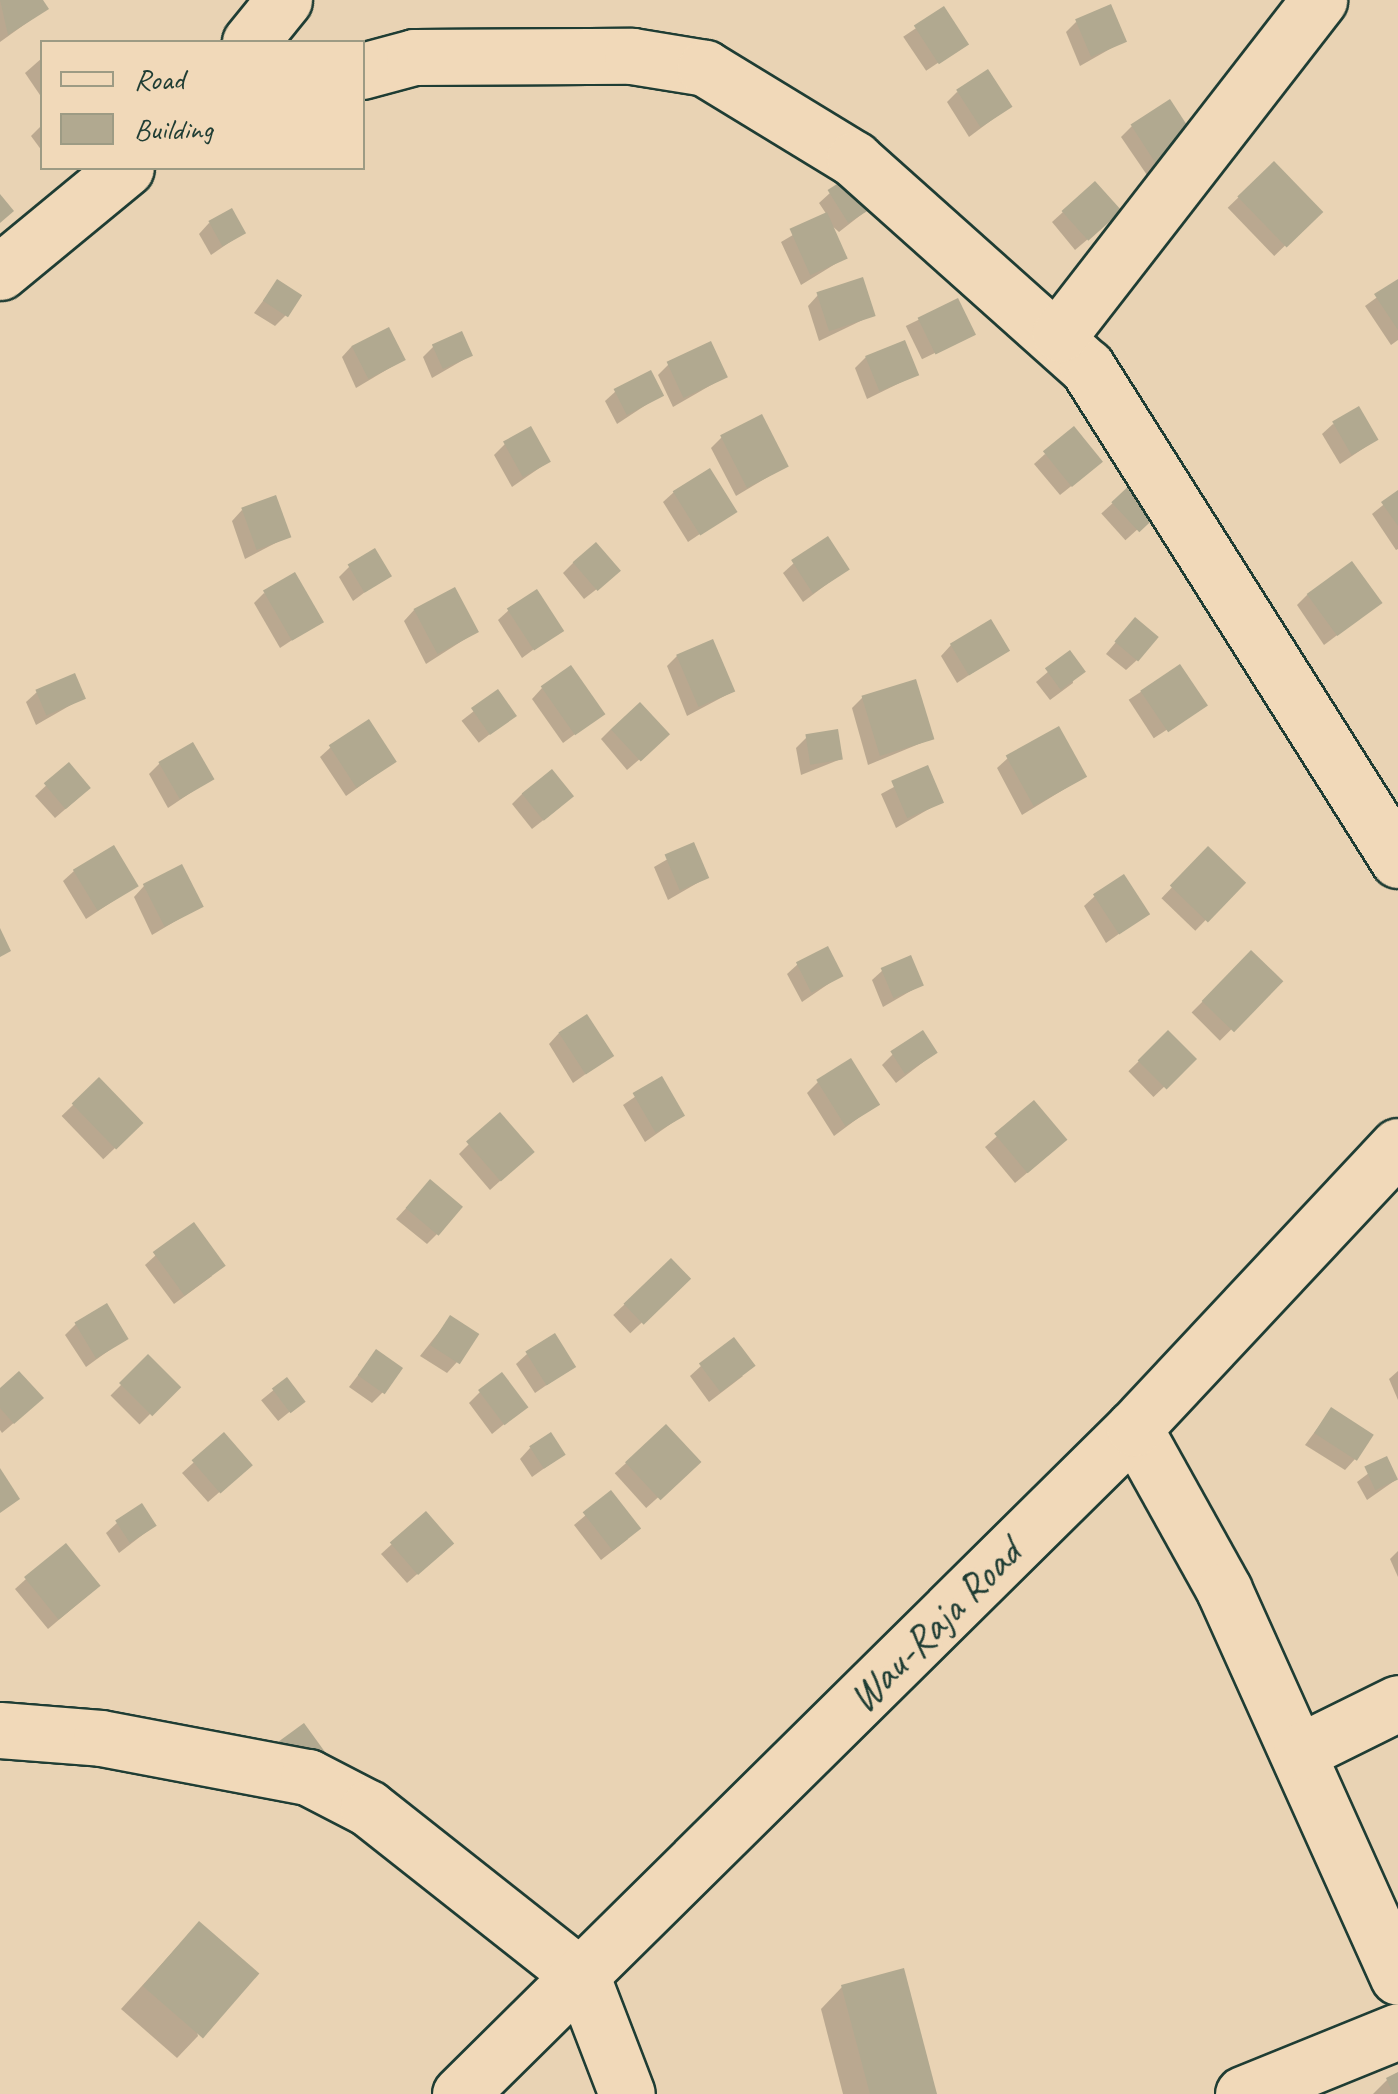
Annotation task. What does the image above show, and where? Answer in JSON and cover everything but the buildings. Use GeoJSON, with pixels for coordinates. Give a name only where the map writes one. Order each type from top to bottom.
{"type":"FeatureCollection","features":[{"type":"Feature","properties":{"kind":"street"},"geometry":{"type":"LineString","coordinates":[[252,40],[284,0]]}},
{"type":"Feature","properties":{"kind":"street"},"geometry":{"type":"LineString","coordinates":[[1060,334],[1319,0]]}},
{"type":"Feature","properties":{"kind":"street"},"geometry":{"type":"LineString","coordinates":[[365,70],[414,57],[632,56],[705,68],[854,159],[1060,334],[1272,650],[1398,860]]}},
{"type":"Feature","properties":{"kind":"street"},"geometry":{"type":"LineString","coordinates":[[0,272],[124,170]]}},
{"type":"Feature","properties":{"kind":"street","name":"Wau-Raja Road"},"geometry":{"type":"LineString","coordinates":[[460,2094],[1134,1428],[1398,1146]]}},
{"type":"Feature","properties":{"kind":"street"},"geometry":{"type":"LineString","coordinates":[[1134,1428],[1301,1750],[1398,1977]]}},
{"type":"Feature","properties":{"kind":"street"},"geometry":{"type":"LineString","coordinates":[[1301,1750],[1398,1704]]}},
{"type":"Feature","properties":{"kind":"street"},"geometry":{"type":"LineString","coordinates":[[0,1730],[101,1738],[308,1776],[368,1808],[582,1977],[628,2094]]}},
{"type":"Feature","properties":{"kind":"street"},"geometry":{"type":"LineString","coordinates":[[1243,2094],[1398,2030]]}}]}
